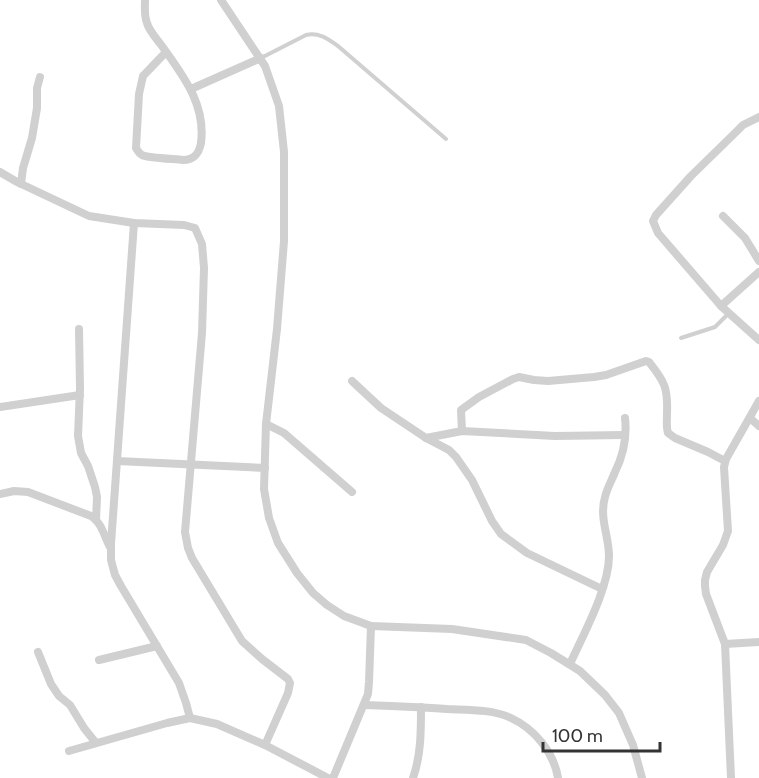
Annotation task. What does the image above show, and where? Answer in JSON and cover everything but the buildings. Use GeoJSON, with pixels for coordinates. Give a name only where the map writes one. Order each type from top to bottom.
{"type":"FeatureCollection","features":[{"type":"Feature","properties":{"kind":"street"},"geometry":{"type":"LineString","coordinates":[[145,0],[147,25],[177,66],[191,89],[202,122],[200,146],[194,158],[184,160],[141,154],[136,148],[140,85],[143,76],[166,52]]}},
{"type":"Feature","properties":{"kind":"street"},"geometry":{"type":"LineString","coordinates":[[221,0],[266,66],[279,106],[284,152],[284,241],[266,424],[264,489],[269,518],[278,543],[297,573],[314,593],[344,616],[371,626],[452,629],[526,640],[570,664],[605,695],[620,713],[633,745],[642,778]]}},
{"type":"Feature","properties":{"kind":"street"},"geometry":{"type":"LineString","coordinates":[[191,89],[261,58]]}},
{"type":"Feature","properties":{"kind":"street"},"geometry":{"type":"LineString","coordinates":[[21,183],[38,108],[40,77]]}},
{"type":"Feature","properties":{"kind":"street"},"geometry":{"type":"LineString","coordinates":[[759,117],[743,125],[691,176],[656,214],[653,221],[658,233],[721,306],[759,340]]}},
{"type":"Feature","properties":{"kind":"street"},"geometry":{"type":"LineString","coordinates":[[0,172],[89,216],[134,223],[195,228],[202,244],[204,260],[202,333],[186,541],[192,558],[242,641],[290,683],[288,693],[264,745]]}},
{"type":"Feature","properties":{"kind":"street"},"geometry":{"type":"LineString","coordinates":[[723,216],[744,238],[759,261]]}},
{"type":"Feature","properties":{"kind":"street"},"geometry":{"type":"LineString","coordinates":[[134,223],[111,560],[115,575],[179,683],[190,718]]}},
{"type":"Feature","properties":{"kind":"street"},"geometry":{"type":"LineString","coordinates":[[721,306],[759,272]]}},
{"type":"Feature","properties":{"kind":"street"},"geometry":{"type":"LineString","coordinates":[[79,329],[78,436],[81,453],[95,487],[96,520],[111,548]]}},
{"type":"Feature","properties":{"kind":"street"},"geometry":{"type":"LineString","coordinates":[[462,431],[461,410],[479,397],[513,379],[519,377],[548,381],[594,377],[646,361],[662,378],[667,391],[666,425],[668,433],[725,461]]}},
{"type":"Feature","properties":{"kind":"street"},"geometry":{"type":"LineString","coordinates":[[352,381],[381,408],[426,438],[449,450],[456,457],[472,480],[501,534],[527,554],[602,589]]}},
{"type":"Feature","properties":{"kind":"street"},"geometry":{"type":"LineString","coordinates":[[0,407],[80,395]]}},
{"type":"Feature","properties":{"kind":"street"},"geometry":{"type":"LineString","coordinates":[[731,778],[724,644],[705,586],[707,572],[728,531],[725,461],[759,401]]}},
{"type":"Feature","properties":{"kind":"street"},"geometry":{"type":"LineString","coordinates":[[570,664],[607,577],[609,557],[602,516],[608,485],[620,462],[624,446],[625,418]]}},
{"type":"Feature","properties":{"kind":"street"},"geometry":{"type":"LineString","coordinates":[[750,418],[759,426]]}},
{"type":"Feature","properties":{"kind":"street"},"geometry":{"type":"LineString","coordinates":[[266,424],[284,433],[352,492]]}},
{"type":"Feature","properties":{"kind":"street"},"geometry":{"type":"LineString","coordinates":[[426,438],[462,431],[555,436],[624,435]]}},
{"type":"Feature","properties":{"kind":"street"},"geometry":{"type":"LineString","coordinates":[[117,461],[265,468]]}},
{"type":"Feature","properties":{"kind":"street"},"geometry":{"type":"LineString","coordinates":[[0,494],[14,491],[28,492],[68,506],[96,520]]}},
{"type":"Feature","properties":{"kind":"street"},"geometry":{"type":"LineString","coordinates":[[333,778],[364,705],[369,682],[371,626]]}},
{"type":"Feature","properties":{"kind":"street"},"geometry":{"type":"LineString","coordinates":[[724,644],[759,642]]}},
{"type":"Feature","properties":{"kind":"street"},"geometry":{"type":"LineString","coordinates":[[99,660],[157,646]]}},
{"type":"Feature","properties":{"kind":"street"},"geometry":{"type":"LineString","coordinates":[[38,652],[51,684],[59,696],[70,705],[96,743]]}},
{"type":"Feature","properties":{"kind":"street"},"geometry":{"type":"LineString","coordinates":[[364,705],[478,710],[511,718],[531,731],[549,752],[558,778]]}},
{"type":"Feature","properties":{"kind":"street"},"geometry":{"type":"LineString","coordinates":[[412,778],[418,763],[421,707]]}},
{"type":"Feature","properties":{"kind":"street"},"geometry":{"type":"LineString","coordinates":[[69,751],[190,718],[217,724],[328,778]]}},
{"type":"Feature","properties":{"kind":"lane"},"geometry":{"type":"LineString","coordinates":[[261,58],[306,35],[325,37],[339,46],[446,139]]}},
{"type":"Feature","properties":{"kind":"lane"},"geometry":{"type":"LineString","coordinates":[[681,338],[715,327],[729,313]]}}]}
